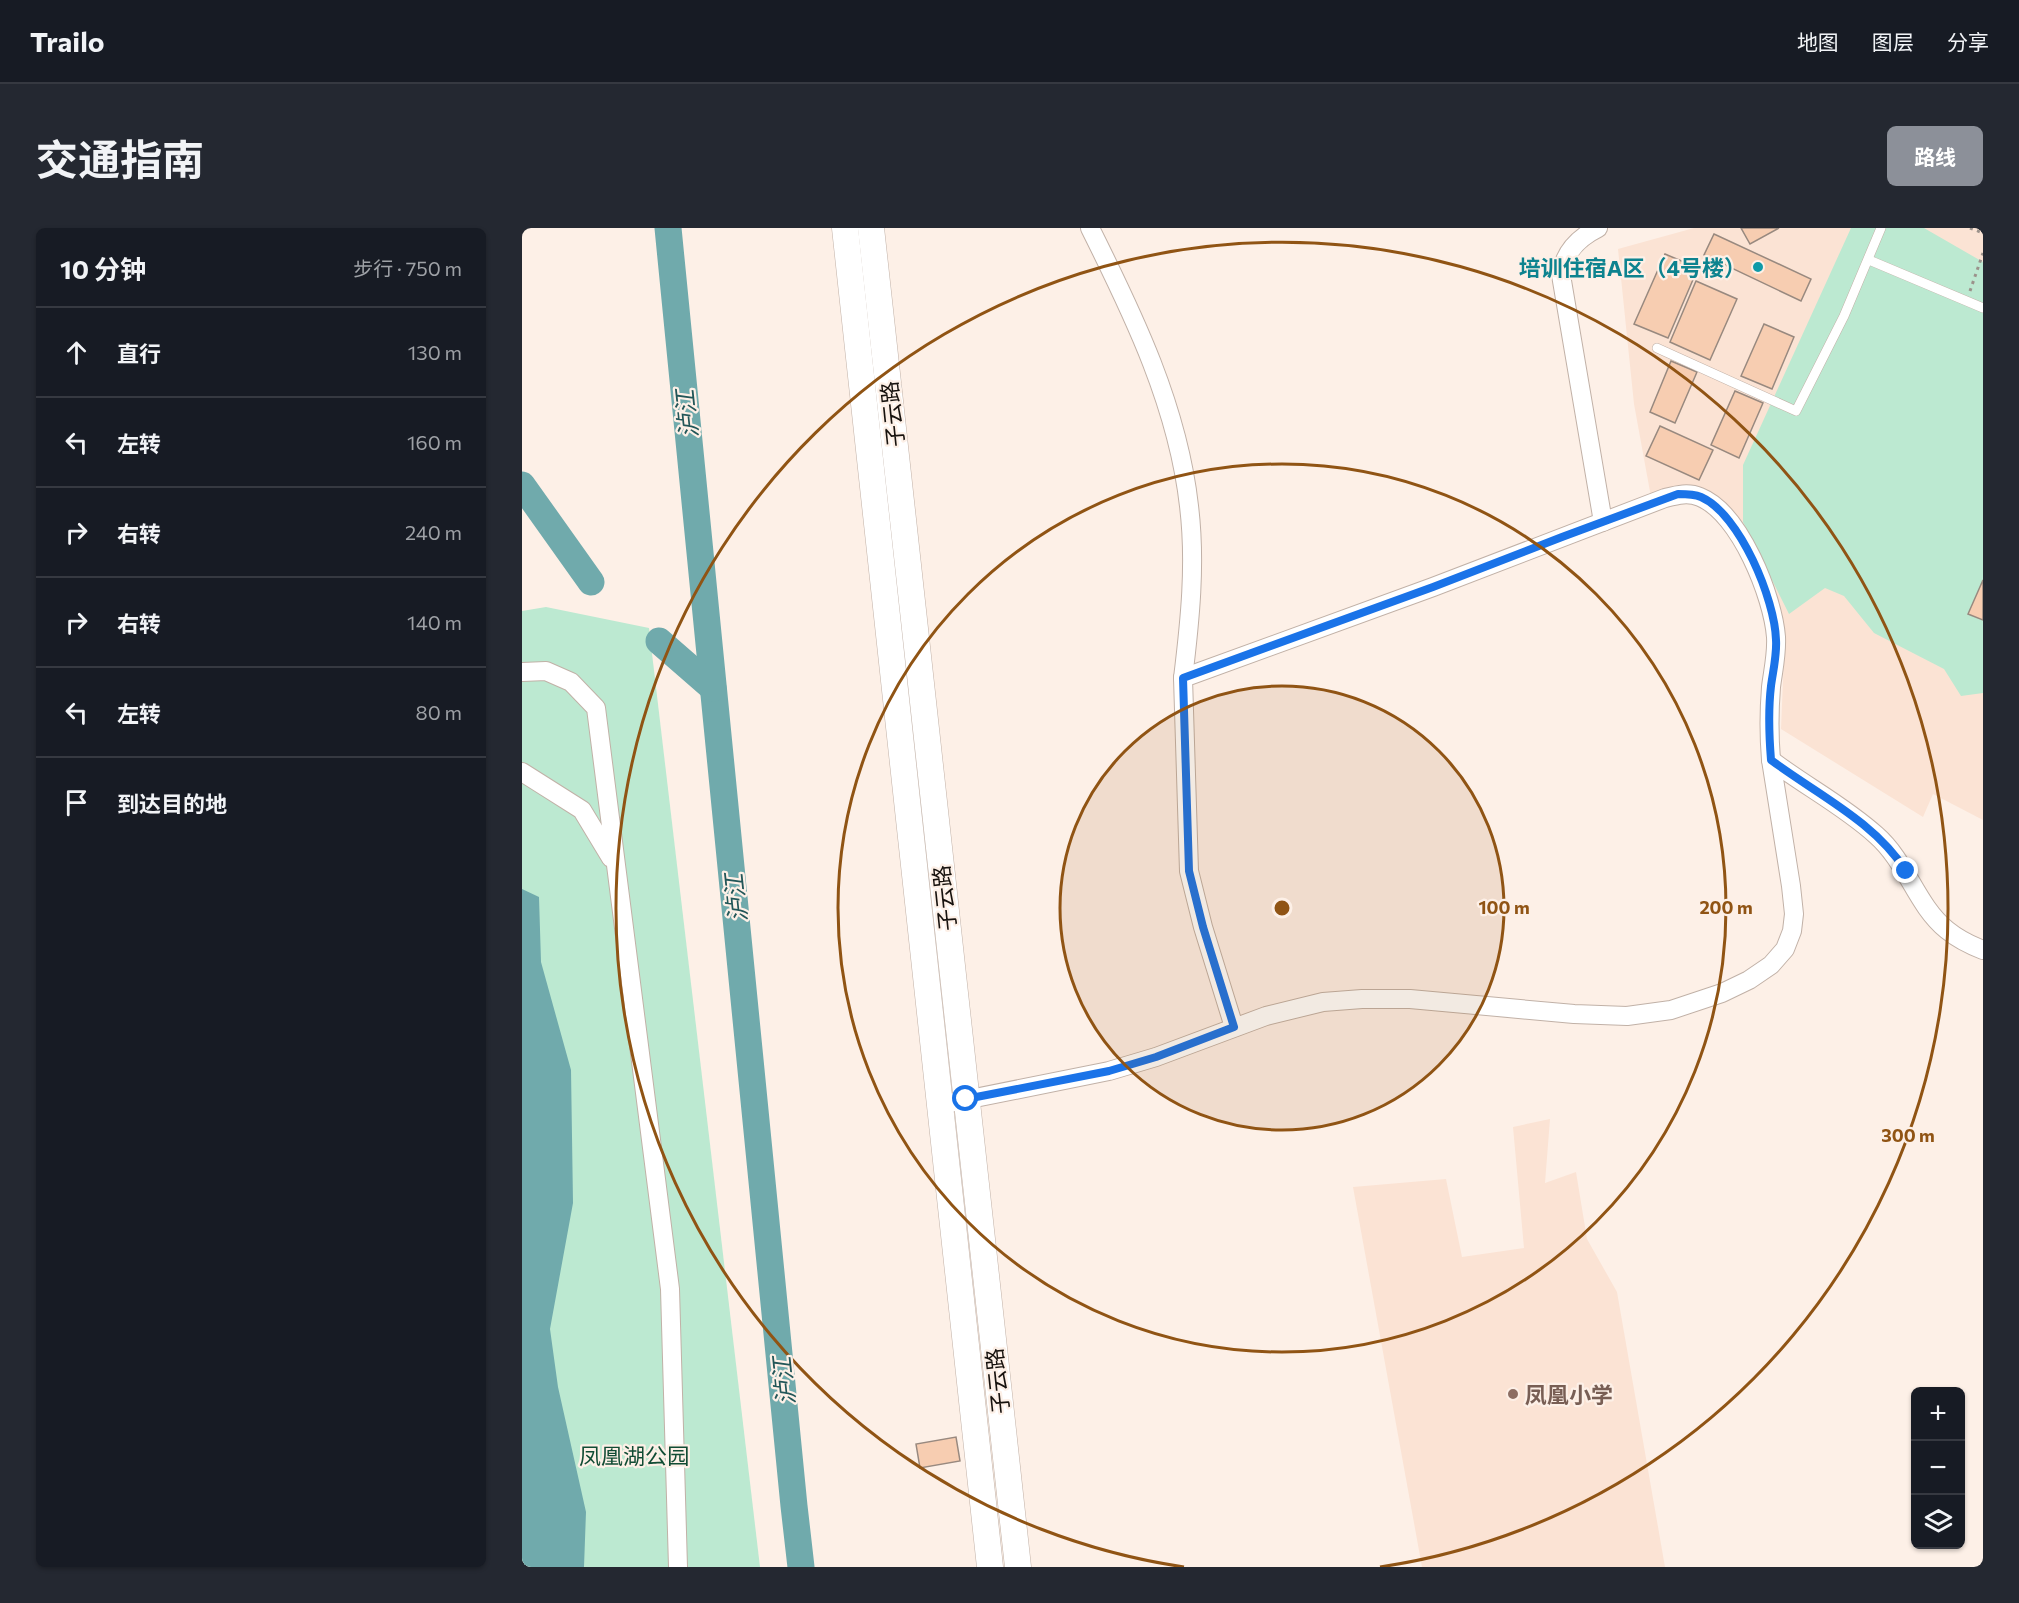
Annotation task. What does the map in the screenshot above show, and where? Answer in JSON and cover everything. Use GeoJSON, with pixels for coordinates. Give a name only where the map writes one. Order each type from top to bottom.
{"type":"FeatureCollection","features":[{"type":"Feature","properties":{"kind":"main road","name":"子云路"},"geometry":{"type":"LineString","coordinates":[[845,228],[990,1567]]}},
{"type":"Feature","properties":{"kind":"main road","name":"子云路"},"geometry":{"type":"LineString","coordinates":[[872,228],[1017,1567]]}},
{"type":"Feature","properties":{"kind":"street"},"geometry":{"type":"LineString","coordinates":[[1090,228],[1147,350],[1168,410],[1182,461],[1190,508],[1192,556],[1190,615],[1183,678],[1189,871],[1203,927],[1234,1027]]}},
{"type":"Feature","properties":{"kind":"street"},"geometry":{"type":"LineString","coordinates":[[1598,228],[1571,248],[1563,264],[1561,275],[1603,522]]}},
{"type":"Feature","properties":{"kind":"street"},"geometry":{"type":"LineString","coordinates":[[940,1104],[1109,1071],[1156,1057],[1234,1027],[1297,1007],[1323,1002],[1410,999],[1605,1016],[1649,1014],[1695,1003],[1738,986],[1761,973],[1779,957],[1789,940],[1793,922],[1791,886],[1771,760],[1769,711],[1776,649],[1775,622],[1761,579],[1729,522],[1710,503],[1690,494],[1678,494],[1665,498],[1433,587],[1183,678]]}},
{"type":"Feature","properties":{"kind":"street"},"geometry":{"type":"LineString","coordinates":[[522,672],[546,670],[570,682],[596,708],[670,1289],[678,1567]]}},
{"type":"Feature","properties":{"kind":"street"},"geometry":{"type":"LineString","coordinates":[[1771,760],[1856,818],[1876,835],[1897,858],[1925,906],[1939,923],[1958,938],[1983,950]]}},
{"type":"Feature","properties":{"kind":"street"},"geometry":{"type":"LineString","coordinates":[[522,772],[582,810],[615,864]]}},
{"type":"Feature","properties":{"kind":"lane"},"geometry":{"type":"LineString","coordinates":[[1657,348],[1796,411],[1839,326],[1881,228]]}},
{"type":"Feature","properties":{"kind":"lane"},"geometry":{"type":"LineString","coordinates":[[1869,260],[1983,308]]}},
{"type":"Feature","properties":{"kind":"path"},"geometry":{"type":"LineString","coordinates":[[1970,228],[1983,233]]}},
{"type":"Feature","properties":{"kind":"path"},"geometry":{"type":"LineString","coordinates":[[1967,301],[1983,253]]}},
{"type":"Feature","properties":{"kind":"shaded area"},"geometry":{"type":"Polygon","coordinates":[[[1694,228],[1983,228],[1983,820],[1933,794],[1923,817],[1781,729],[1785,631],[1778,606],[1726,510],[1651,497],[1634,404],[1618,249],[1694,228]]]}},
{"type":"Feature","properties":{"kind":"shaded area","name":"凤凰小学"},"geometry":{"type":"Polygon","coordinates":[[[1550,1119],[1545,1183],[1576,1172],[1587,1239],[1617,1292],[1665,1567],[1422,1567],[1353,1187],[1446,1179],[1462,1257],[1524,1248],[1513,1127],[1550,1119]]]}},
{"type":"Feature","properties":{"kind":"green space"},"geometry":{"type":"Polygon","coordinates":[[[1851,228],[1924,228],[1983,262],[1983,693],[1961,696],[1944,669],[1874,633],[1844,596],[1825,588],[1789,614],[1743,522],[1743,465],[1851,228]]]}},
{"type":"Feature","properties":{"kind":"green space","name":"凤凰湖公园"},"geometry":{"type":"Polygon","coordinates":[[[546,607],[649,628],[760,1567],[522,1567],[522,611],[546,607]]]}},
{"type":"Feature","properties":{"kind":"water"},"geometry":{"type":"Polygon","coordinates":[[[522,889],[539,897],[541,962],[571,1070],[573,1203],[550,1329],[558,1387],[586,1512],[584,1567],[522,1567],[522,889]]]}},
{"type":"Feature","properties":{"kind":"building"},"geometry":{"type":"Polygon","coordinates":[[[1741,228],[1779,228],[1750,244],[1741,228]]]}},
{"type":"Feature","properties":{"kind":"building","name":"培训住宿A区（4号楼）"},"geometry":{"type":"Polygon","coordinates":[[[1714,234],[1811,279],[1801,301],[1704,255],[1714,234]]]}},
{"type":"Feature","properties":{"kind":"building"},"geometry":{"type":"Polygon","coordinates":[[[1665,254],[1698,268],[1668,338],[1634,324],[1665,254]]]}},
{"type":"Feature","properties":{"kind":"building"},"geometry":{"type":"Polygon","coordinates":[[[1696,281],[1737,299],[1710,360],[1670,342],[1696,281]]]}},
{"type":"Feature","properties":{"kind":"building"},"geometry":{"type":"Polygon","coordinates":[[[1764,324],[1794,337],[1772,389],[1741,376],[1764,324]]]}},
{"type":"Feature","properties":{"kind":"building"},"geometry":{"type":"Polygon","coordinates":[[[1671,361],[1697,372],[1675,423],[1650,412],[1671,361]]]}},
{"type":"Feature","properties":{"kind":"building"},"geometry":{"type":"Polygon","coordinates":[[[1735,391],[1763,403],[1739,458],[1711,445],[1735,391]]]}},
{"type":"Feature","properties":{"kind":"building"},"geometry":{"type":"Polygon","coordinates":[[[1660,426],[1713,450],[1699,480],[1646,456],[1660,426]]]}},
{"type":"Feature","properties":{"kind":"building"},"geometry":{"type":"Polygon","coordinates":[[[1983,580],[1983,620],[1968,614],[1983,580]]]}},
{"type":"Feature","properties":{"kind":"building"},"geometry":{"type":"Polygon","coordinates":[[[956,1437],[960,1461],[920,1468],[916,1444],[956,1437]]]}},
{"type":"Feature","properties":{"kind":"waterway","name":"泸江"},"geometry":{"type":"LineString","coordinates":[[668,228],[801,1567]]}},
{"type":"Feature","properties":{"kind":"waterway"},"geometry":{"type":"LineString","coordinates":[[522,485],[591,582]]}},
{"type":"Feature","properties":{"kind":"waterway"},"geometry":{"type":"LineString","coordinates":[[659,641],[713,688]]}},
{"type":"Feature","properties":{"kind":"place","name":"培训住宿A区（4号楼）"},"geometry":{"type":"Point","coordinates":[1758,267]}},
{"type":"Feature","properties":{"kind":"place","name":"凤凰小学"},"geometry":{"type":"Point","coordinates":[1513,1394]}},
{"type":"Feature","properties":{"kind":"route"},"geometry":{"type":"LineString","coordinates":[[966,1099],[1086,1077],[1132,1065],[1234,1027],[1203,927],[1189,871],[1183,678],[1433,587],[1678,494],[1701,497],[1720,511],[1740,538],[1769,600],[1775,622],[1776,641],[1769,711],[1771,760],[1856,818],[1888,846],[1906,871]]}}]}
